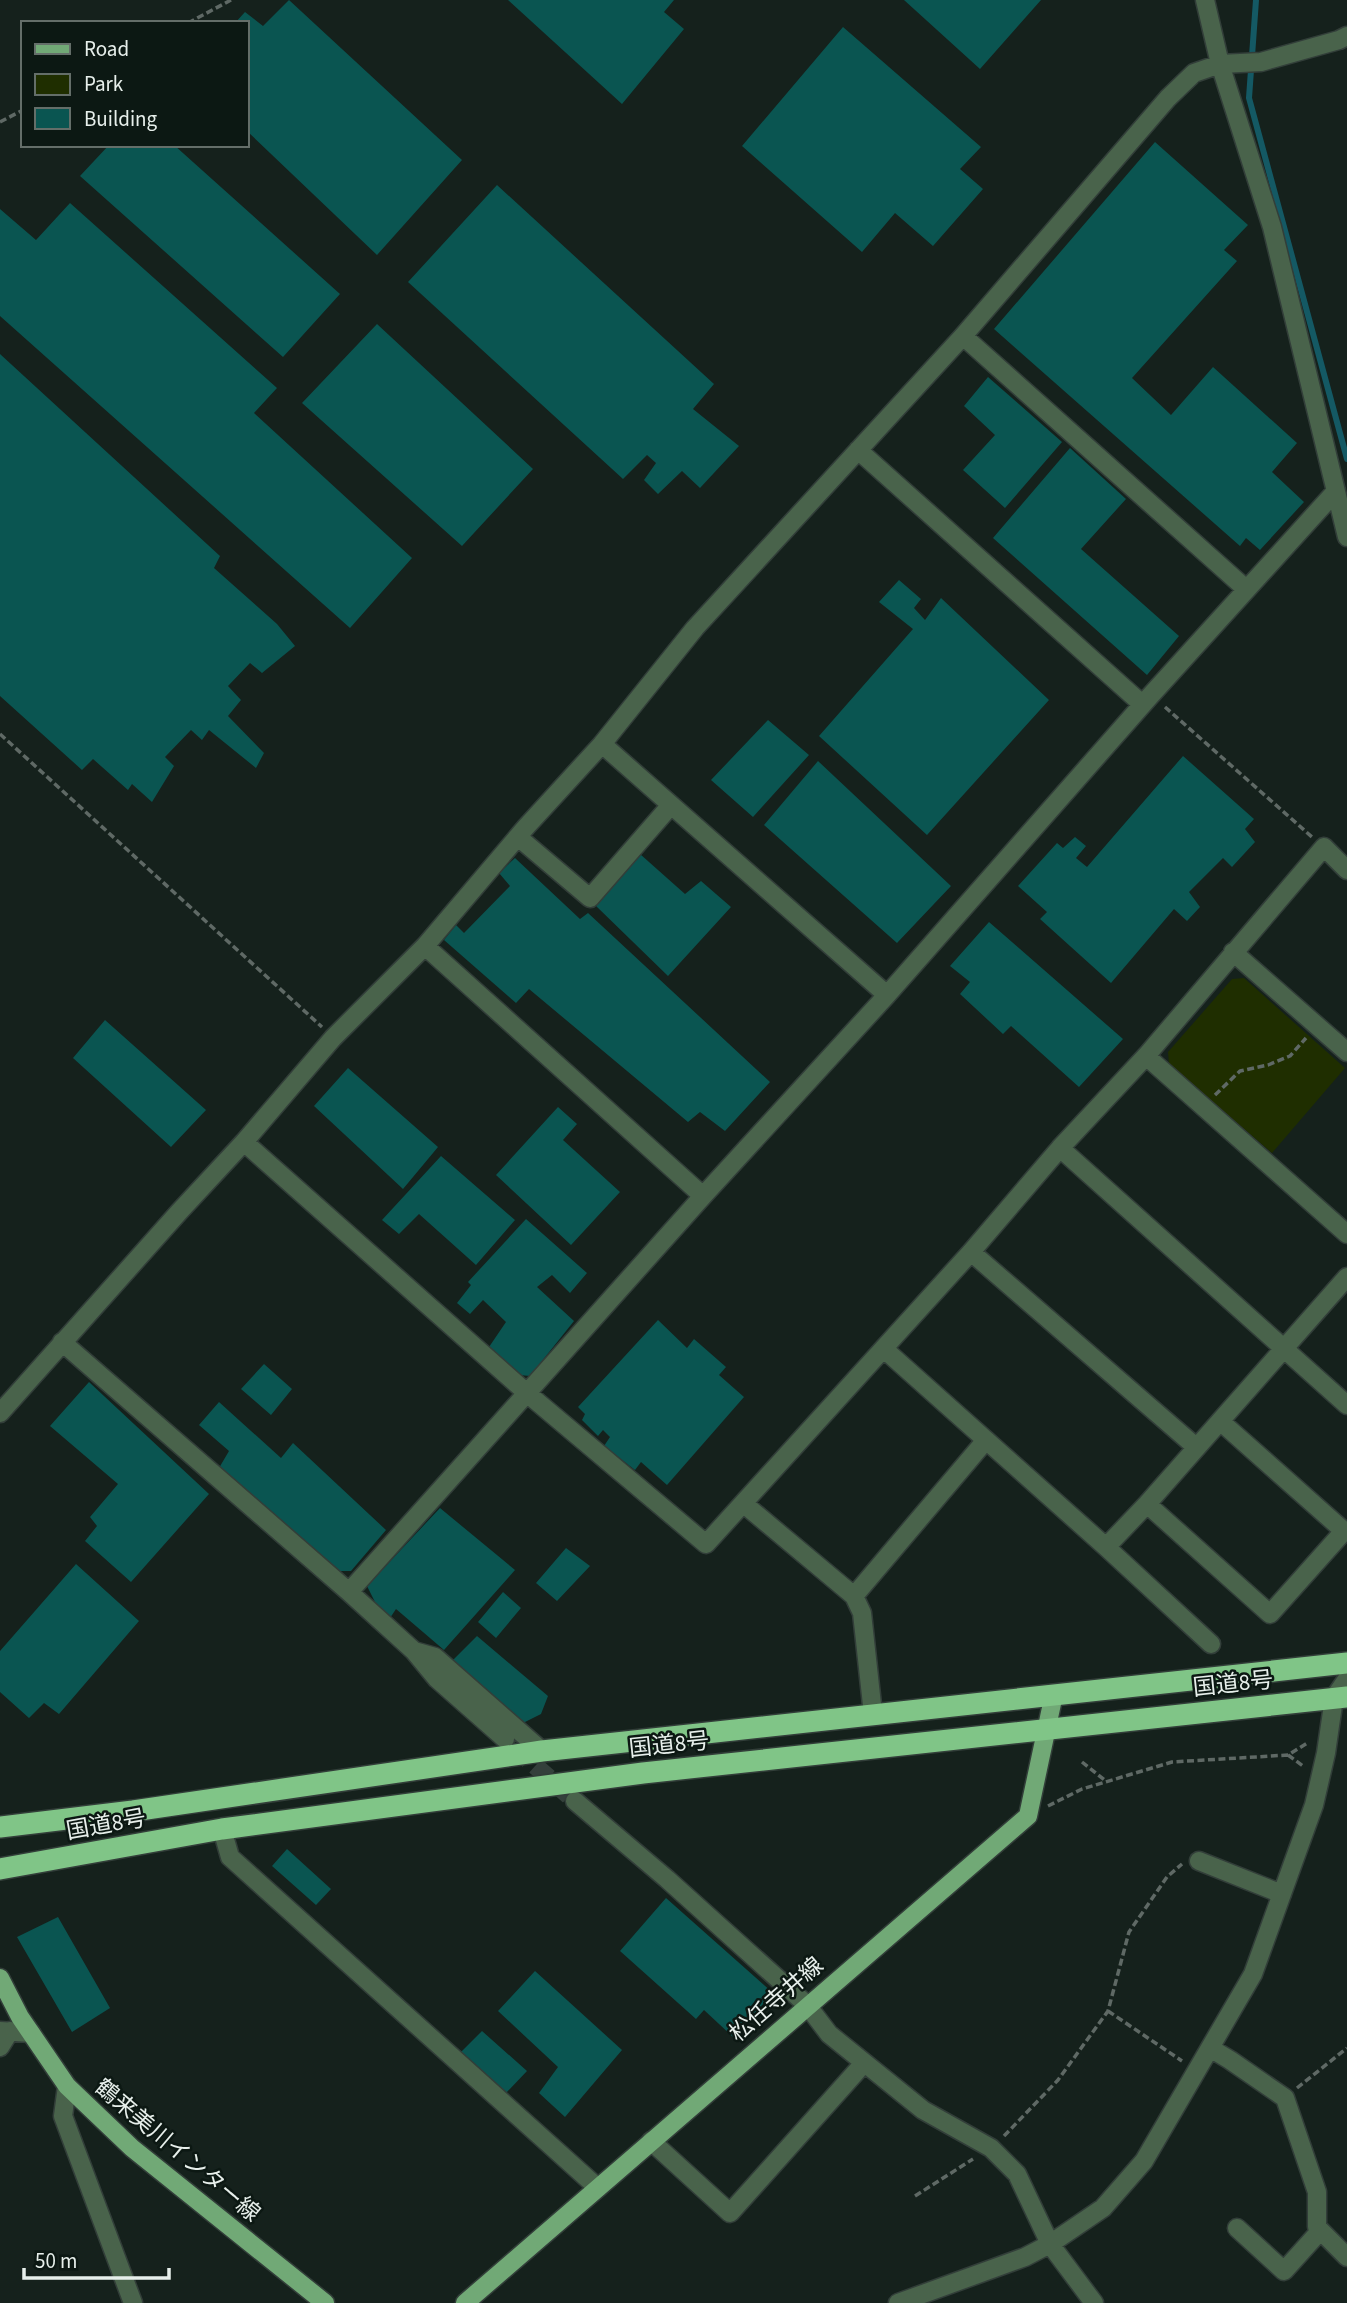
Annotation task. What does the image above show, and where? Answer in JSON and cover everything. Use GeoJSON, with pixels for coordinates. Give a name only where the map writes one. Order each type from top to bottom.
{"type":"FeatureCollection","features":[{"type":"Feature","properties":{"kind":"highway","name":"国道8号"},"geometry":{"type":"LineString","coordinates":[[0,1827],[133,1811],[542,1751],[1347,1663]]}},
{"type":"Feature","properties":{"kind":"highway","name":"国道8号"},"geometry":{"type":"LineString","coordinates":[[0,1869],[222,1829],[643,1773],[1340,1698]]}},
{"type":"Feature","properties":{"kind":"main road"},"geometry":{"type":"LineString","coordinates":[[1028,1816],[1054,1695]]}},
{"type":"Feature","properties":{"kind":"main road","name":"松任寺井線"},"geometry":{"type":"LineString","coordinates":[[465,2303],[1028,1816]]}},
{"type":"Feature","properties":{"kind":"main road","name":"鶴来美川インター線"},"geometry":{"type":"LineString","coordinates":[[0,1978],[31,2033],[67,2086],[132,2148],[326,2303]]}},
{"type":"Feature","properties":{"kind":"street"},"geometry":{"type":"LineString","coordinates":[[1205,0],[1220,64],[1272,227],[1347,537]]}},
{"type":"Feature","properties":{"kind":"street"},"geometry":{"type":"LineString","coordinates":[[0,1413],[244,1142],[333,1038],[425,946],[518,836],[602,744],[695,628],[963,336],[1168,98],[1194,73],[1220,64],[1261,62],[1347,36]]}},
{"type":"Feature","properties":{"kind":"street"},"geometry":{"type":"LineString","coordinates":[[963,336],[1246,589]]}},
{"type":"Feature","properties":{"kind":"street"},"geometry":{"type":"LineString","coordinates":[[858,450],[1146,699]]}},
{"type":"Feature","properties":{"kind":"street"},"geometry":{"type":"LineString","coordinates":[[349,1592],[703,1196],[887,995],[1146,699],[1336,491]]}},
{"type":"Feature","properties":{"kind":"street"},"geometry":{"type":"LineString","coordinates":[[602,744],[887,995]]}},
{"type":"Feature","properties":{"kind":"street"},"geometry":{"type":"LineString","coordinates":[[518,836],[590,898],[671,805]]}},
{"type":"Feature","properties":{"kind":"street"},"geometry":{"type":"LineString","coordinates":[[244,1142],[528,1394],[706,1544],[971,1252],[1060,1148],[1146,1056],[1324,847],[1347,870]]}},
{"type":"Feature","properties":{"kind":"street"},"geometry":{"type":"LineString","coordinates":[[425,946],[703,1196]]}},
{"type":"Feature","properties":{"kind":"street"},"geometry":{"type":"LineString","coordinates":[[1233,952],[1316,1025],[1344,1043]]}},
{"type":"Feature","properties":{"kind":"street"},"geometry":{"type":"LineString","coordinates":[[1146,1056],[1347,1234]]}},
{"type":"Feature","properties":{"kind":"street"},"geometry":{"type":"LineString","coordinates":[[1060,1148],[1347,1405]]}},
{"type":"Feature","properties":{"kind":"street"},"geometry":{"type":"LineString","coordinates":[[971,1252],[1196,1447]]}},
{"type":"Feature","properties":{"kind":"street"},"geometry":{"type":"LineString","coordinates":[[1106,1547],[1347,1277]]}},
{"type":"Feature","properties":{"kind":"street"},"geometry":{"type":"LineString","coordinates":[[62,1342],[349,1592],[414,1651],[438,1679],[505,1739]]}},
{"type":"Feature","properties":{"kind":"street"},"geometry":{"type":"LineString","coordinates":[[884,1349],[1211,1644]]}},
{"type":"Feature","properties":{"kind":"street"},"geometry":{"type":"LineString","coordinates":[[1147,1504],[1270,1614],[1344,1531],[1220,1421]]}},
{"type":"Feature","properties":{"kind":"street"},"geometry":{"type":"LineString","coordinates":[[853,1596],[986,1440]]}},
{"type":"Feature","properties":{"kind":"street"},"geometry":{"type":"LineString","coordinates":[[744,1504],[853,1596],[862,1613],[873,1714]]}},
{"type":"Feature","properties":{"kind":"street"},"geometry":{"type":"LineString","coordinates":[[414,1651],[435,1657],[542,1751]]}},
{"type":"Feature","properties":{"kind":"street"},"geometry":{"type":"LineString","coordinates":[[898,2303],[1025,2257],[1050,2244],[1103,2208],[1144,2161],[1253,1974],[1314,1805],[1347,1679]]}},
{"type":"Feature","properties":{"kind":"street"},"geometry":{"type":"LineString","coordinates":[[575,1801],[667,1879],[807,2005],[829,2034],[923,2110],[991,2148],[1017,2174],[1050,2244],[1094,2303]]}},
{"type":"Feature","properties":{"kind":"street"},"geometry":{"type":"LineString","coordinates":[[222,1829],[230,1857],[597,2188]]}},
{"type":"Feature","properties":{"kind":"street"},"geometry":{"type":"LineString","coordinates":[[1199,1861],[1282,1894]]}},
{"type":"Feature","properties":{"kind":"street"},"geometry":{"type":"LineString","coordinates":[[3,2036],[31,2033]]}},
{"type":"Feature","properties":{"kind":"street"},"geometry":{"type":"LineString","coordinates":[[1210,2049],[1285,2098],[1317,2192],[1317,2227],[1347,2257]]}},
{"type":"Feature","properties":{"kind":"street"},"geometry":{"type":"LineString","coordinates":[[651,2141],[730,2213],[864,2063]]}},
{"type":"Feature","properties":{"kind":"street"},"geometry":{"type":"LineString","coordinates":[[67,2086],[63,2116],[133,2303]]}},
{"type":"Feature","properties":{"kind":"street"},"geometry":{"type":"LineString","coordinates":[[1237,2228],[1284,2270],[1320,2231]]}},
{"type":"Feature","properties":{"kind":"path"},"geometry":{"type":"LineString","coordinates":[[192,21],[231,0]]}},
{"type":"Feature","properties":{"kind":"path"},"geometry":{"type":"LineString","coordinates":[[0,122],[21,111]]}},
{"type":"Feature","properties":{"kind":"path"},"geometry":{"type":"LineString","coordinates":[[1146,699],[1324,847]]}},
{"type":"Feature","properties":{"kind":"path"},"geometry":{"type":"LineString","coordinates":[[0,734],[333,1038]]}},
{"type":"Feature","properties":{"kind":"path"},"geometry":{"type":"LineString","coordinates":[[1203,1107],[1240,1071],[1268,1065],[1290,1056],[1316,1025]]}},
{"type":"Feature","properties":{"kind":"path"},"geometry":{"type":"LineString","coordinates":[[1028,1816],[1082,1789],[1172,1762],[1289,1755],[1317,1737]]}},
{"type":"Feature","properties":{"kind":"path"},"geometry":{"type":"LineString","coordinates":[[1082,1762],[1107,1782]]}},
{"type":"Feature","properties":{"kind":"path"},"geometry":{"type":"LineString","coordinates":[[915,2196],[991,2148],[1058,2080],[1108,2011],[1129,1932],[1167,1877],[1185,1862],[1199,1861]]}},
{"type":"Feature","properties":{"kind":"path"},"geometry":{"type":"LineString","coordinates":[[1108,2011],[1197,2072]]}},
{"type":"Feature","properties":{"kind":"path"},"geometry":{"type":"LineString","coordinates":[[1285,2098],[1347,2048]]}},
{"type":"Feature","properties":{"kind":"green space"},"geometry":{"type":"Polygon","coordinates":[[[1244,978],[1345,1068],[1272,1153],[1169,1064],[1168,1052],[1232,979],[1244,978]]]}},
{"type":"Feature","properties":{"kind":"building"},"geometry":{"type":"Polygon","coordinates":[[[289,0],[462,160],[377,255],[248,132],[248,21],[237,21],[245,12],[263,26],[289,0]]]}},
{"type":"Feature","properties":{"kind":"building"},"geometry":{"type":"Polygon","coordinates":[[[508,0],[674,0],[664,12],[684,29],[622,104],[508,0]]]}},
{"type":"Feature","properties":{"kind":"building"},"geometry":{"type":"Polygon","coordinates":[[[904,0],[1041,0],[980,69],[904,0]]]}},
{"type":"Feature","properties":{"kind":"building"},"geometry":{"type":"Polygon","coordinates":[[[843,27],[981,147],[960,169],[983,189],[933,246],[895,213],[862,252],[742,146],[843,27]]]}},
{"type":"Feature","properties":{"kind":"building"},"geometry":{"type":"Polygon","coordinates":[[[1155,142],[1248,225],[1224,250],[1237,261],[1132,378],[1171,415],[1213,367],[1297,443],[1272,472],[1304,502],[1260,550],[1246,538],[1240,546],[994,329],[1155,142]]]}},
{"type":"Feature","properties":{"kind":"building"},"geometry":{"type":"Polygon","coordinates":[[[107,147],[176,147],[340,294],[283,357],[80,176],[107,147]]]}},
{"type":"Feature","properties":{"kind":"building"},"geometry":{"type":"Polygon","coordinates":[[[497,185],[714,384],[693,409],[739,446],[700,488],[682,471],[658,494],[644,480],[656,463],[647,455],[623,479],[408,282],[497,185]]]}},
{"type":"Feature","properties":{"kind":"building"},"geometry":{"type":"Polygon","coordinates":[[[70,203],[277,388],[254,413],[412,558],[350,628],[0,316],[0,209],[36,240],[70,203]]]}},
{"type":"Feature","properties":{"kind":"building"},"geometry":{"type":"Polygon","coordinates":[[[377,324],[533,469],[462,546],[302,403],[377,324]]]}},
{"type":"Feature","properties":{"kind":"building"},"geometry":{"type":"Polygon","coordinates":[[[0,354],[220,556],[214,568],[277,624],[295,646],[262,673],[250,663],[228,686],[241,700],[228,716],[264,753],[256,768],[209,730],[202,740],[191,730],[165,757],[174,766],[152,802],[132,784],[128,790],[93,759],[82,770],[0,696],[0,354]]]}},
{"type":"Feature","properties":{"kind":"building"},"geometry":{"type":"Polygon","coordinates":[[[988,377],[1062,442],[1005,508],[963,470],[995,435],[964,406],[988,377]]]}},
{"type":"Feature","properties":{"kind":"building"},"geometry":{"type":"Polygon","coordinates":[[[1070,448],[1126,499],[1081,549],[1179,636],[1147,675],[993,538],[1070,448]]]}},
{"type":"Feature","properties":{"kind":"building"},"geometry":{"type":"Polygon","coordinates":[[[899,580],[921,599],[914,608],[925,620],[941,598],[1049,700],[927,835],[819,736],[913,629],[879,602],[899,580]]]}},
{"type":"Feature","properties":{"kind":"building"},"geometry":{"type":"Polygon","coordinates":[[[768,720],[809,755],[753,817],[711,780],[768,720]]]}},
{"type":"Feature","properties":{"kind":"building"},"geometry":{"type":"Polygon","coordinates":[[[1183,756],[1254,819],[1245,829],[1255,842],[1232,867],[1223,858],[1189,892],[1200,907],[1187,921],[1174,909],[1111,983],[1040,919],[1047,912],[1018,886],[1057,843],[1063,848],[1075,837],[1086,846],[1076,858],[1087,867],[1183,756]]]}},
{"type":"Feature","properties":{"kind":"building"},"geometry":{"type":"Polygon","coordinates":[[[818,761],[951,886],[897,943],[764,825],[818,761]]]}},
{"type":"Feature","properties":{"kind":"building"},"geometry":{"type":"Polygon","coordinates":[[[640,854],[685,894],[701,881],[731,907],[668,976],[595,905],[640,854]]]}},
{"type":"Feature","properties":{"kind":"building"},"geometry":{"type":"Polygon","coordinates":[[[515,858],[580,919],[588,913],[770,1082],[725,1131],[700,1112],[688,1122],[529,989],[516,1003],[444,940],[456,925],[464,933],[510,886],[499,873],[515,858]]]}},
{"type":"Feature","properties":{"kind":"building"},"geometry":{"type":"Polygon","coordinates":[[[989,922],[1123,1039],[1079,1087],[1011,1026],[1003,1034],[960,994],[970,982],[950,966],[989,922]]]}},
{"type":"Feature","properties":{"kind":"building"},"geometry":{"type":"Polygon","coordinates":[[[105,1020],[206,1110],[171,1147],[73,1058],[105,1020]]]}},
{"type":"Feature","properties":{"kind":"building"},"geometry":{"type":"Polygon","coordinates":[[[348,1068],[438,1147],[403,1189],[314,1106],[348,1068]]]}},
{"type":"Feature","properties":{"kind":"building"},"geometry":{"type":"Polygon","coordinates":[[[558,1107],[577,1124],[563,1140],[620,1192],[571,1245],[496,1175],[558,1107]]]}},
{"type":"Feature","properties":{"kind":"building"},"geometry":{"type":"Polygon","coordinates":[[[441,1156],[515,1220],[476,1265],[419,1214],[399,1234],[382,1220],[441,1156]]]}},
{"type":"Feature","properties":{"kind":"building"},"geometry":{"type":"Polygon","coordinates":[[[526,1219],[587,1273],[570,1293],[552,1275],[537,1287],[574,1321],[530,1376],[519,1375],[489,1347],[506,1322],[483,1300],[470,1314],[457,1303],[471,1285],[468,1282],[526,1219]]]}},
{"type":"Feature","properties":{"kind":"building"},"geometry":{"type":"Polygon","coordinates":[[[658,1320],[687,1348],[694,1339],[726,1367],[719,1375],[744,1397],[667,1485],[641,1462],[635,1470],[604,1446],[610,1437],[603,1430],[598,1436],[582,1420],[585,1414],[578,1407],[658,1320]]]}},
{"type":"Feature","properties":{"kind":"building"},"geometry":{"type":"Polygon","coordinates":[[[264,1364],[292,1389],[271,1415],[241,1389],[264,1364]]]}},
{"type":"Feature","properties":{"kind":"building"},"geometry":{"type":"Polygon","coordinates":[[[89,1382],[209,1494],[131,1582],[85,1541],[97,1526],[90,1517],[118,1484],[50,1426],[89,1382]]]}},
{"type":"Feature","properties":{"kind":"building"},"geometry":{"type":"Polygon","coordinates":[[[219,1402],[281,1458],[293,1443],[386,1530],[351,1571],[338,1571],[219,1468],[229,1451],[199,1425],[219,1402]]]}},
{"type":"Feature","properties":{"kind":"building"},"geometry":{"type":"Polygon","coordinates":[[[440,1508],[515,1570],[444,1650],[396,1609],[390,1618],[376,1604],[367,1586],[440,1508]]]}},
{"type":"Feature","properties":{"kind":"building"},"geometry":{"type":"Polygon","coordinates":[[[566,1548],[590,1566],[557,1601],[536,1583],[566,1548]]]}},
{"type":"Feature","properties":{"kind":"building"},"geometry":{"type":"Polygon","coordinates":[[[76,1564],[139,1621],[59,1714],[44,1703],[29,1718],[0,1692],[0,1651],[76,1564]]]}},
{"type":"Feature","properties":{"kind":"building"},"geometry":{"type":"Polygon","coordinates":[[[503,1592],[521,1608],[496,1638],[478,1622],[503,1592]]]}},
{"type":"Feature","properties":{"kind":"building"},"geometry":{"type":"Polygon","coordinates":[[[477,1636],[548,1696],[541,1714],[523,1723],[453,1660],[477,1636]]]}},
{"type":"Feature","properties":{"kind":"building"},"geometry":{"type":"Polygon","coordinates":[[[287,1849],[331,1889],[316,1905],[272,1866],[287,1849]]]}},
{"type":"Feature","properties":{"kind":"building"},"geometry":{"type":"Polygon","coordinates":[[[666,1898],[773,1993],[733,2037],[704,2010],[696,2019],[620,1951],[666,1898]]]}},
{"type":"Feature","properties":{"kind":"building"},"geometry":{"type":"Polygon","coordinates":[[[58,1917],[110,2008],[72,2032],[17,1937],[58,1917]]]}},
{"type":"Feature","properties":{"kind":"building"},"geometry":{"type":"Polygon","coordinates":[[[535,1971],[622,2050],[565,2117],[539,2093],[558,2067],[498,2011],[535,1971]]]}},
{"type":"Feature","properties":{"kind":"building"},"geometry":{"type":"Polygon","coordinates":[[[482,2031],[527,2071],[506,2093],[461,2052],[482,2031]]]}},
{"type":"Feature","properties":{"kind":"waterway"},"geometry":{"type":"LineString","coordinates":[[1256,0],[1249,98],[1347,459]]}},
{"type":"Feature","properties":{"kind":"tunnel"},"geometry":{"type":"LineString","coordinates":[[515,1748],[575,1801]]}}]}
